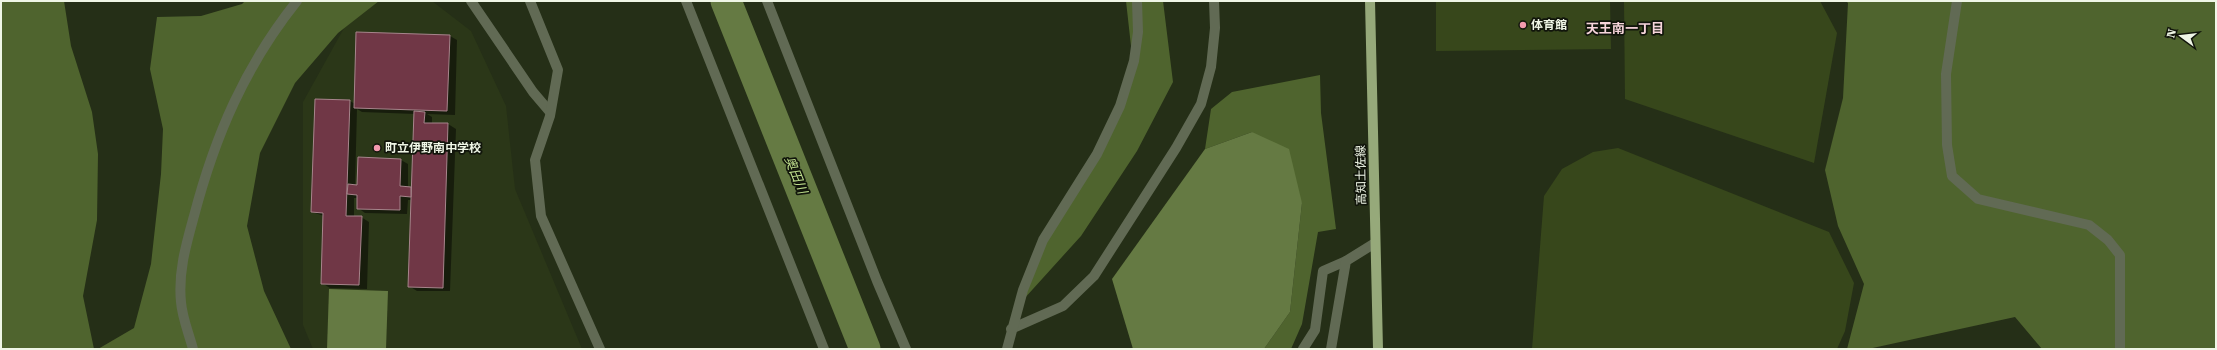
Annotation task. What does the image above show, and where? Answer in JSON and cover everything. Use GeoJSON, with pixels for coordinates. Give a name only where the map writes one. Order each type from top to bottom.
{"type":"FeatureCollection","features":[{"type":"Feature","properties":{"kind":"main road","name":"高知土佐線"},"geometry":{"type":"LineString","coordinates":[[1370,1],[1378,349]]}},
{"type":"Feature","properties":{"kind":"street"},"geometry":{"type":"LineString","coordinates":[[193,349],[180,303],[181,265],[206,169],[224,120],[247,74],[297,1]]}},
{"type":"Feature","properties":{"kind":"street"},"geometry":{"type":"LineString","coordinates":[[471,1],[533,92],[550,112]]}},
{"type":"Feature","properties":{"kind":"street"},"geometry":{"type":"LineString","coordinates":[[530,1],[558,70],[550,112],[536,160],[541,216],[600,349]]}},
{"type":"Feature","properties":{"kind":"street"},"geometry":{"type":"LineString","coordinates":[[686,1],[824,349]]}},
{"type":"Feature","properties":{"kind":"street"},"geometry":{"type":"LineString","coordinates":[[766,1],[877,281],[906,349]]}},
{"type":"Feature","properties":{"kind":"street"},"geometry":{"type":"LineString","coordinates":[[1007,349],[1011,329],[1023,290],[1044,240],[1097,154],[1120,106],[1134,61],[1138,32],[1137,1]]}},
{"type":"Feature","properties":{"kind":"street"},"geometry":{"type":"LineString","coordinates":[[1011,329],[1063,306],[1094,276],[1176,148],[1201,104],[1211,67],[1215,28],[1214,1]]}},
{"type":"Feature","properties":{"kind":"street"},"geometry":{"type":"LineString","coordinates":[[1957,1],[1946,74],[1947,145],[1952,176],[1978,199],[2089,225],[2108,240],[2120,255],[2120,349]]}},
{"type":"Feature","properties":{"kind":"street"},"geometry":{"type":"LineString","coordinates":[[1303,349],[1315,330],[1323,271],[1346,261],[1375,242]]}},
{"type":"Feature","properties":{"kind":"street"},"geometry":{"type":"LineString","coordinates":[[1330,349],[1346,261]]}},
{"type":"Feature","properties":{"kind":"shaded area"},"geometry":{"type":"Polygon","coordinates":[[[1,1],[64,1],[71,46],[92,112],[98,154],[97,220],[83,296],[94,349],[1,349],[1,1]]]}},
{"type":"Feature","properties":{"kind":"shaded area"},"geometry":{"type":"Polygon","coordinates":[[[245,1],[379,1],[338,33],[295,83],[260,153],[247,226],[264,291],[291,349],[98,349],[134,328],[151,264],[161,174],[163,129],[150,69],[157,17],[201,16],[242,4],[245,1]]]}},
{"type":"Feature","properties":{"kind":"shaded area"},"geometry":{"type":"Polygon","coordinates":[[[359,1],[432,1],[471,31],[506,106],[515,189],[582,349],[313,349],[303,325],[303,102],[359,1]]]}},
{"type":"Feature","properties":{"kind":"shaded area"},"geometry":{"type":"Polygon","coordinates":[[[1126,1],[1163,1],[1173,82],[1137,151],[1081,236],[1013,311],[1034,259],[1096,159],[1134,73],[1126,1]]]}},
{"type":"Feature","properties":{"kind":"shaded area","name":"体育館"},"geometry":{"type":"Polygon","coordinates":[[[1436,1],[1610,1],[1611,49],[1436,51],[1436,1]]]}},
{"type":"Feature","properties":{"kind":"shaded area"},"geometry":{"type":"Polygon","coordinates":[[[1624,1],[1820,1],[1837,33],[1814,163],[1625,99],[1624,1]]]}},
{"type":"Feature","properties":{"kind":"shaded area"},"geometry":{"type":"Polygon","coordinates":[[[1846,1],[2216,1],[2216,349],[2042,349],[2015,317],[1868,349],[1847,349],[1864,284],[1838,226],[1825,170],[1843,98],[1848,3],[1846,1]]]}},
{"type":"Feature","properties":{"kind":"shaded area"},"geometry":{"type":"Polygon","coordinates":[[[1320,75],[1321,113],[1336,229],[1318,232],[1302,324],[1291,349],[1264,349],[1290,312],[1302,203],[1252,132],[1205,149],[1211,109],[1232,92],[1320,75]]]}},
{"type":"Feature","properties":{"kind":"shaded area"},"geometry":{"type":"Polygon","coordinates":[[[1252,132],[1289,149],[1302,203],[1290,312],[1264,349],[1133,349],[1112,279],[1205,149],[1252,132]]]}},
{"type":"Feature","properties":{"kind":"shaded area"},"geometry":{"type":"Polygon","coordinates":[[[1618,148],[1829,232],[1854,283],[1845,331],[1837,349],[1532,349],[1544,196],[1562,169],[1593,152],[1618,148]]]}},
{"type":"Feature","properties":{"kind":"shaded area"},"geometry":{"type":"Polygon","coordinates":[[[329,289],[388,291],[386,349],[327,349],[329,289]]]}},
{"type":"Feature","properties":{"kind":"building"},"geometry":{"type":"Polygon","coordinates":[[[356,32],[450,35],[447,111],[354,108],[356,32]]]}},
{"type":"Feature","properties":{"kind":"building"},"geometry":{"type":"Polygon","coordinates":[[[315,99],[350,100],[346,216],[362,216],[359,285],[321,284],[323,213],[311,212],[315,99]]]}},
{"type":"Feature","properties":{"kind":"building"},"geometry":{"type":"Polygon","coordinates":[[[414,111],[425,112],[424,123],[448,123],[443,288],[408,287],[414,111]]]}},
{"type":"Feature","properties":{"kind":"building"},"geometry":{"type":"Polygon","coordinates":[[[358,157],[401,159],[400,186],[411,187],[411,197],[400,196],[400,210],[357,209],[357,195],[347,194],[348,184],[357,185],[358,157]]]}},
{"type":"Feature","properties":{"kind":"waterway","name":"奥田川"},"geometry":{"type":"LineString","coordinates":[[726,1],[865,349]]}},
{"type":"Feature","properties":{"kind":"place","name":"体育館"},"geometry":{"type":"Point","coordinates":[1523,25]}},
{"type":"Feature","properties":{"kind":"place","name":"町立伊野南中学校"},"geometry":{"type":"Point","coordinates":[377,148]}},
{"type":"Feature","properties":{"kind":"district","name":"天王南一丁目"},"geometry":{"type":"Point","coordinates":[1625,28]}}]}
